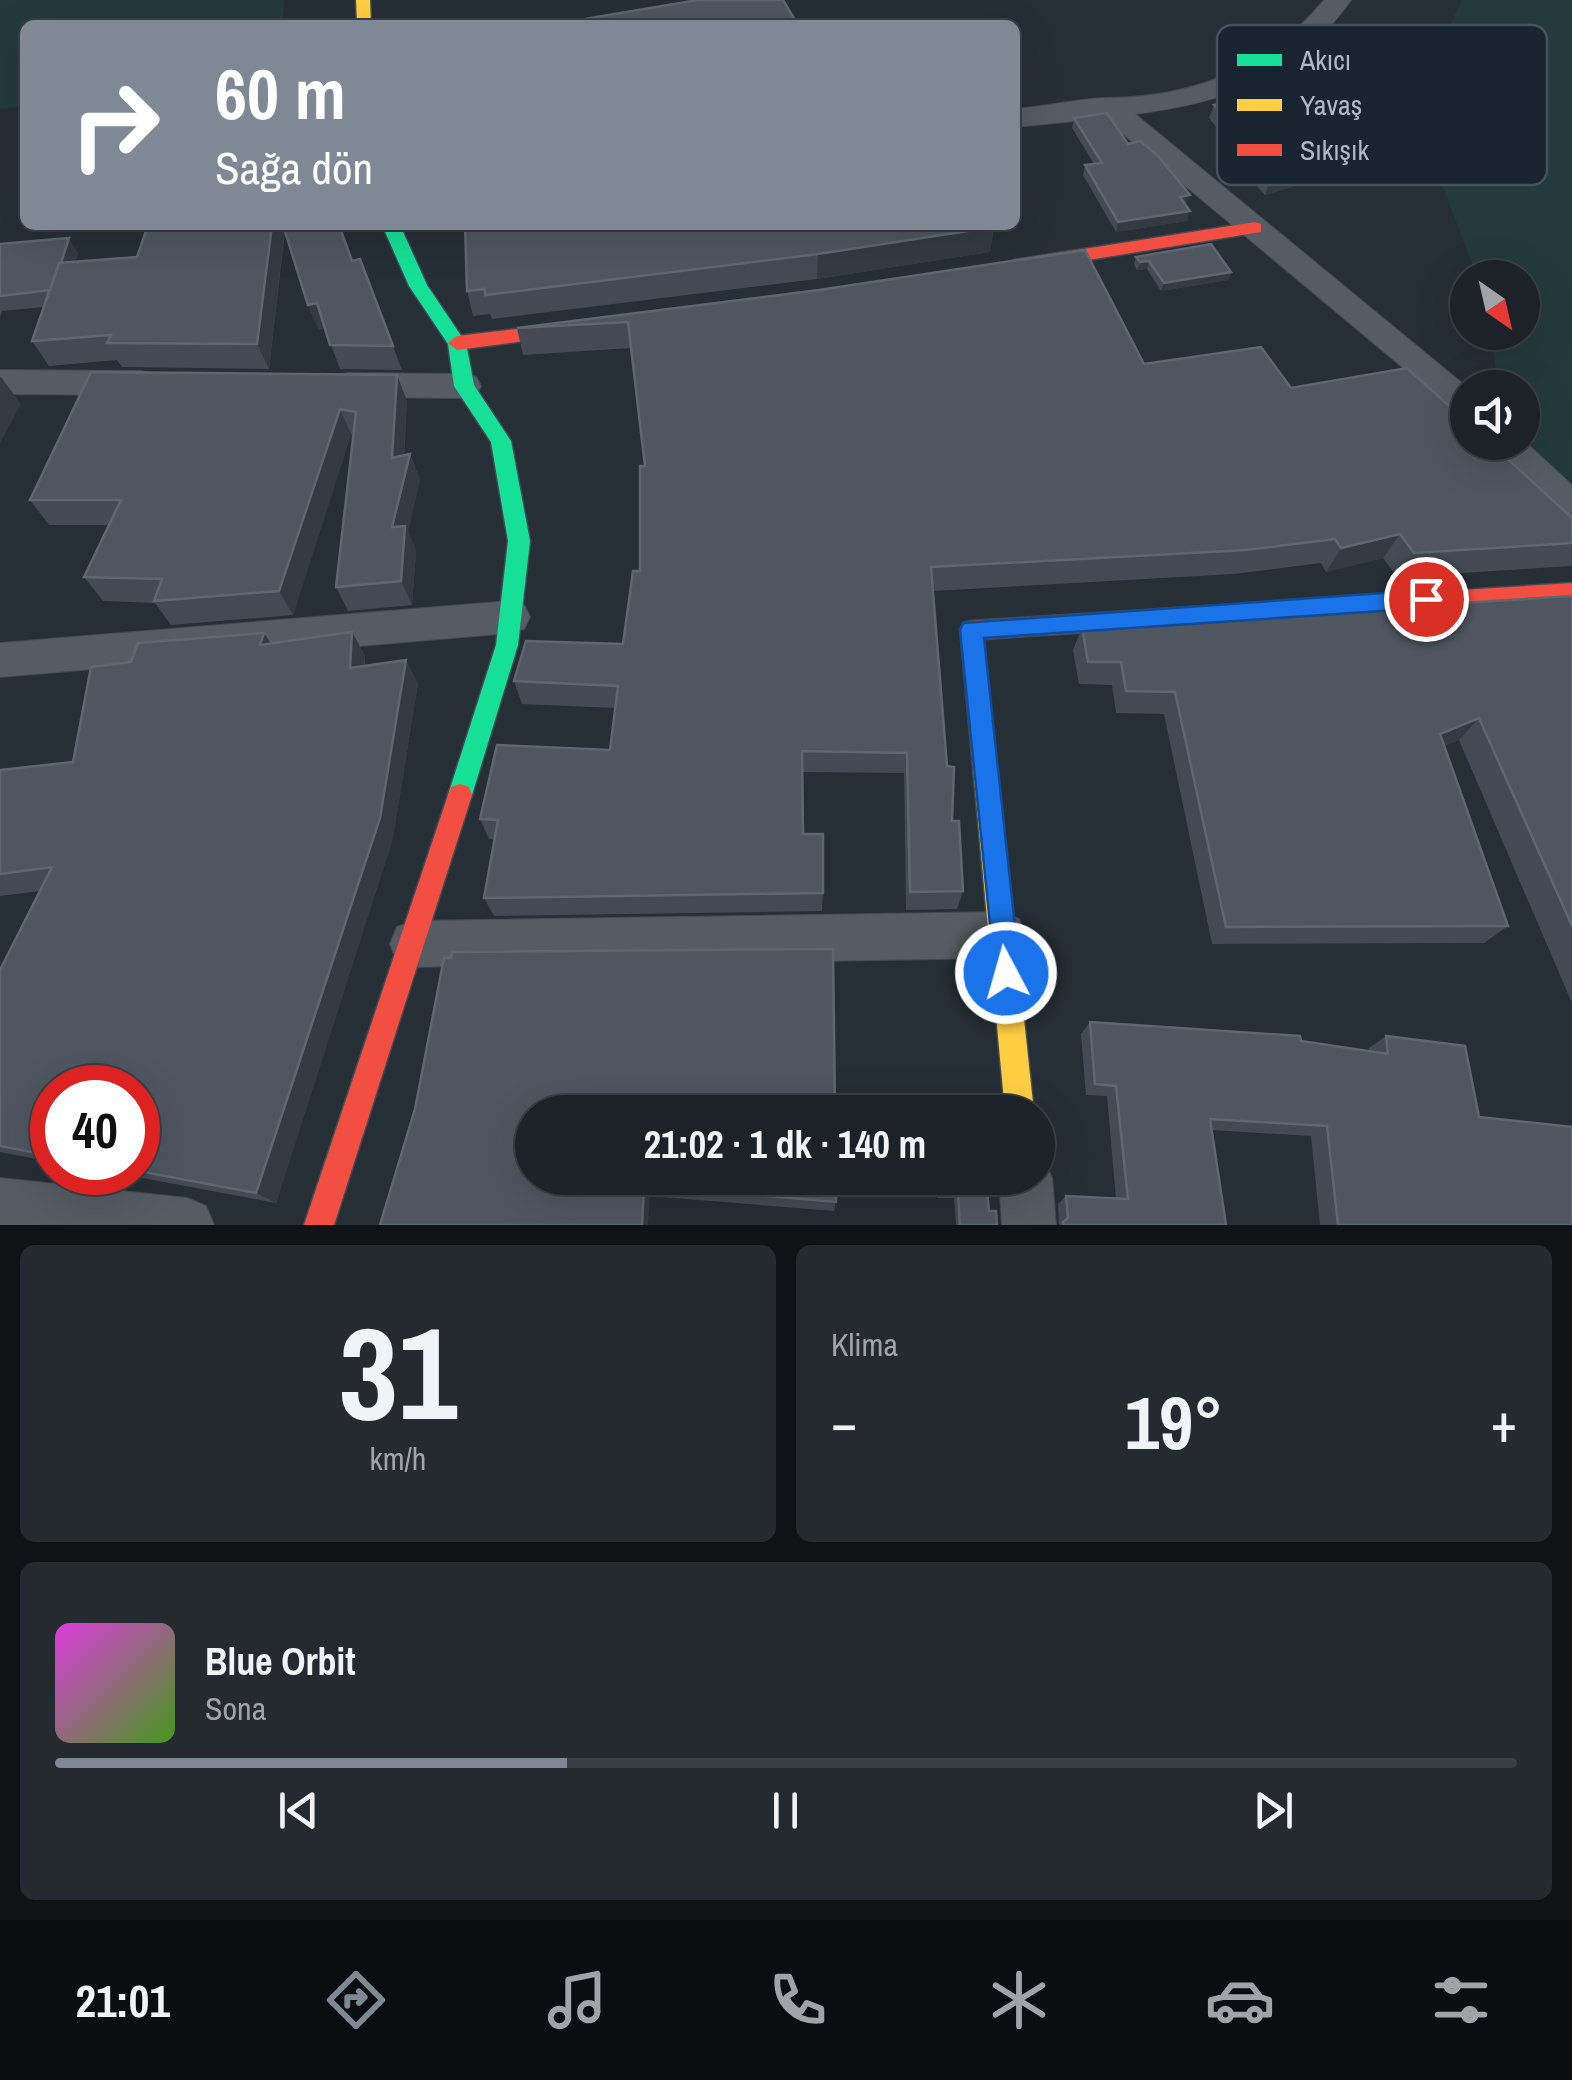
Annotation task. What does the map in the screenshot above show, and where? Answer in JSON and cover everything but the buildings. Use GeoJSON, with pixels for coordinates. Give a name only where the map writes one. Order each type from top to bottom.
{"type":"FeatureCollection","features":[{"type":"Feature","properties":{"kind":"street"},"geometry":{"type":"LineString","coordinates":[[1313,25],[1338,0]]}},
{"type":"Feature","properties":{"kind":"street"},"geometry":{"type":"LineString","coordinates":[[1020,117],[1187,97],[1217,90]]}},
{"type":"Feature","properties":{"kind":"street"},"geometry":{"type":"LineString","coordinates":[[1108,106],[1450,394]]}},
{"type":"Feature","properties":{"kind":"street"},"geometry":{"type":"LineString","coordinates":[[993,270],[1255,228]]}},
{"type":"Feature","properties":{"kind":"street"},"geometry":{"type":"LineString","coordinates":[[320,1225],[414,944],[507,645],[519,540],[502,441],[464,386],[456,343],[418,286],[393,230]]}},
{"type":"Feature","properties":{"kind":"street"},"geometry":{"type":"LineString","coordinates":[[456,343],[609,324]]}},
{"type":"Feature","properties":{"kind":"street"},"geometry":{"type":"LineString","coordinates":[[0,382],[174,383]]}},
{"type":"Feature","properties":{"kind":"street"},"geometry":{"type":"LineString","coordinates":[[309,385],[464,386]]}},
{"type":"Feature","properties":{"kind":"street"},"geometry":{"type":"LineString","coordinates":[[1522,460],[1572,508]]}},
{"type":"Feature","properties":{"kind":"street"},"geometry":{"type":"LineString","coordinates":[[1018,1095],[972,630],[1572,592]]}},
{"type":"Feature","properties":{"kind":"street"},"geometry":{"type":"LineString","coordinates":[[0,660],[510,617]]}},
{"type":"Feature","properties":{"kind":"street"},"geometry":{"type":"LineString","coordinates":[[414,944],[1002,935]]}},
{"type":"Feature","properties":{"kind":"street"},"geometry":{"type":"LineString","coordinates":[[1026,1195],[1029,1225]]}},
{"type":"Feature","properties":{"kind":"street"},"geometry":{"type":"LineString","coordinates":[[0,1205],[187,1225]]}},
{"type":"Feature","properties":{"kind":"green space"},"geometry":{"type":"Polygon","coordinates":[[[0,0],[284,0],[283,20],[20,20],[20,107],[0,109],[0,0]]]}},
{"type":"Feature","properties":{"kind":"green space"},"geometry":{"type":"Polygon","coordinates":[[[1462,0],[1572,0],[1572,481],[1540,459],[1540,370],[1496,370],[1493,350],[1540,350],[1540,260],[1471,260],[1442,185],[1547,185],[1547,25],[1450,25],[1462,0]]]}},
{"type":"Feature","properties":{"kind":"traffic: fast"},"geometry":{"type":"LineString","coordinates":[[393,230],[418,286],[457,343],[464,386],[501,441],[519,541],[507,645],[460,795]]}},
{"type":"Feature","properties":{"kind":"traffic: slow"},"geometry":{"type":"LineString","coordinates":[[363,0],[364,20]]}},
{"type":"Feature","properties":{"kind":"traffic: slow"},"geometry":{"type":"LineString","coordinates":[[972,637],[1018,1095]]}},
{"type":"Feature","properties":{"kind":"traffic: jam"},"geometry":{"type":"LineString","coordinates":[[1014,266],[1255,228]]}},
{"type":"Feature","properties":{"kind":"traffic: jam"},"geometry":{"type":"LineString","coordinates":[[457,343],[592,326]]}},
{"type":"Feature","properties":{"kind":"traffic: jam"},"geometry":{"type":"LineString","coordinates":[[972,637],[971,630],[1572,592]]}},
{"type":"Feature","properties":{"kind":"traffic: jam"},"geometry":{"type":"LineString","coordinates":[[319,1225],[460,795]]}},
{"type":"Feature","properties":{"kind":"route"},"geometry":{"type":"LineString","coordinates":[[1006,973],[972,630],[1426,599]]}}]}
